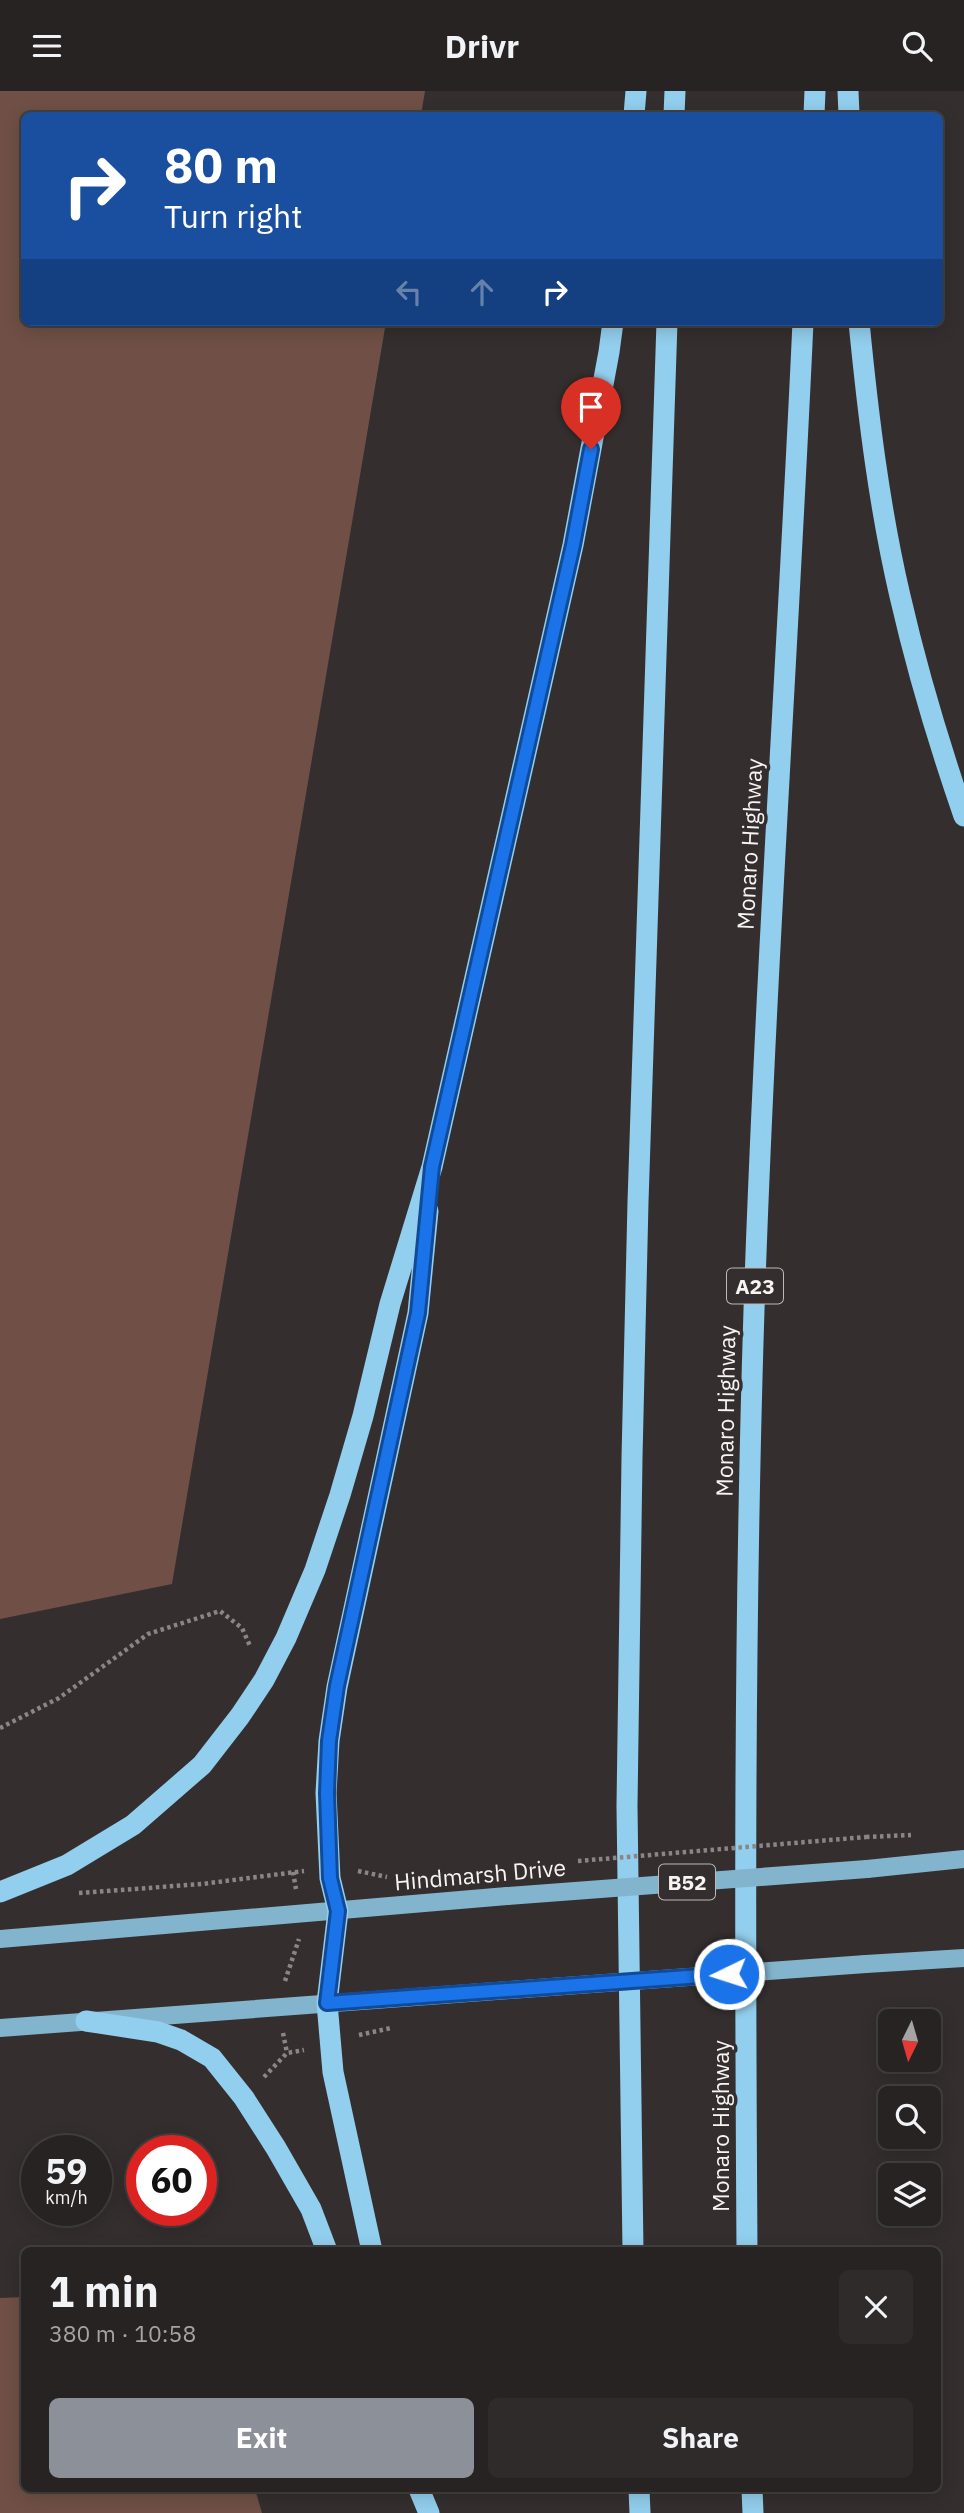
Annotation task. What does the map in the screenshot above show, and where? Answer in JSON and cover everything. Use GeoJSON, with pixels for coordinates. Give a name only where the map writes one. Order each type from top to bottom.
{"type":"FeatureCollection","features":[{"type":"Feature","properties":{"kind":"highway"},"geometry":{"type":"LineString","coordinates":[[634,112],[636,91]]}},
{"type":"Feature","properties":{"kind":"highway"},"geometry":{"type":"LineString","coordinates":[[674,112],[675,91]]}},
{"type":"Feature","properties":{"kind":"highway"},"geometry":{"type":"LineString","coordinates":[[814,112],[815,91]]}},
{"type":"Feature","properties":{"kind":"highway"},"geometry":{"type":"LineString","coordinates":[[848,91],[849,112]]}},
{"type":"Feature","properties":{"kind":"highway"},"geometry":{"type":"LineString","coordinates":[[0,1892],[67,1865],[133,1825],[202,1765],[240,1716],[264,1679],[286,1638],[315,1570],[363,1416],[390,1304],[432,1167],[573,545],[612,326]]}},
{"type":"Feature","properties":{"kind":"highway"},"geometry":{"type":"LineString","coordinates":[[633,2247],[627,1805],[632,1458],[667,326]]}},
{"type":"Feature","properties":{"kind":"highway","name":"Monaro Highway"},"geometry":{"type":"LineString","coordinates":[[747,2247],[747,1639],[754,1313],[767,983],[803,326]]}},
{"type":"Feature","properties":{"kind":"highway"},"geometry":{"type":"LineString","coordinates":[[859,326],[867,402],[899,595],[964,816]]}},
{"type":"Feature","properties":{"kind":"highway"},"geometry":{"type":"LineString","coordinates":[[371,2247],[330,2048],[327,2003],[338,1911],[330,1870],[327,1793],[331,1727],[337,1686],[418,1313],[432,1167]]}},
{"type":"Feature","properties":{"kind":"highway"},"geometry":{"type":"LineString","coordinates":[[86,2021],[158,2032],[181,2040],[212,2058],[244,2098],[311,2209],[325,2247]]}},
{"type":"Feature","properties":{"kind":"highway"},"geometry":{"type":"LineString","coordinates":[[422,2492],[429,2513]]}},
{"type":"Feature","properties":{"kind":"highway"},"geometry":{"type":"LineString","coordinates":[[639,2492],[640,2513]]}},
{"type":"Feature","properties":{"kind":"highway"},"geometry":{"type":"LineString","coordinates":[[752,2492],[753,2513]]}},
{"type":"Feature","properties":{"kind":"main road","name":"Hindmarsh Drive"},"geometry":{"type":"LineString","coordinates":[[0,1939],[964,1859]]}},
{"type":"Feature","properties":{"kind":"main road"},"geometry":{"type":"LineString","coordinates":[[0,2028],[964,1958]]}},
{"type":"Feature","properties":{"kind":"path"},"geometry":{"type":"LineString","coordinates":[[0,1728],[59,1698],[148,1634],[220,1611],[242,1628],[264,1679]]}},
{"type":"Feature","properties":{"kind":"path"},"geometry":{"type":"LineString","coordinates":[[575,1861],[866,1836]]}},
{"type":"Feature","properties":{"kind":"path"},"geometry":{"type":"LineString","coordinates":[[43,1876],[61,1893],[202,1884],[330,1870],[353,1870],[392,1878]]}},
{"type":"Feature","properties":{"kind":"path"},"geometry":{"type":"LineString","coordinates":[[287,2053],[278,2007],[300,1938],[293,1872]]}},
{"type":"Feature","properties":{"kind":"path"},"geometry":{"type":"LineString","coordinates":[[244,2098],[287,2053],[330,2048],[357,2035],[395,2028]]}},
{"type":"Feature","properties":{"kind":"shaded area"},"geometry":{"type":"Polygon","coordinates":[[[0,91],[425,91],[422,112],[21,112],[21,326],[385,326],[172,1584],[0,1619],[0,91]]]}},
{"type":"Feature","properties":{"kind":"shaded area"},"geometry":{"type":"Polygon","coordinates":[[[21,2297],[21,2492],[256,2492],[262,2513],[0,2513],[0,2298],[21,2297]]]}},
{"type":"Feature","properties":{"kind":"route"},"geometry":{"type":"LineString","coordinates":[[591,449],[573,545],[432,1167],[418,1313],[337,1686],[329,1741],[327,1793],[330,1878],[338,1911],[327,2003],[729,1974]]}}]}
